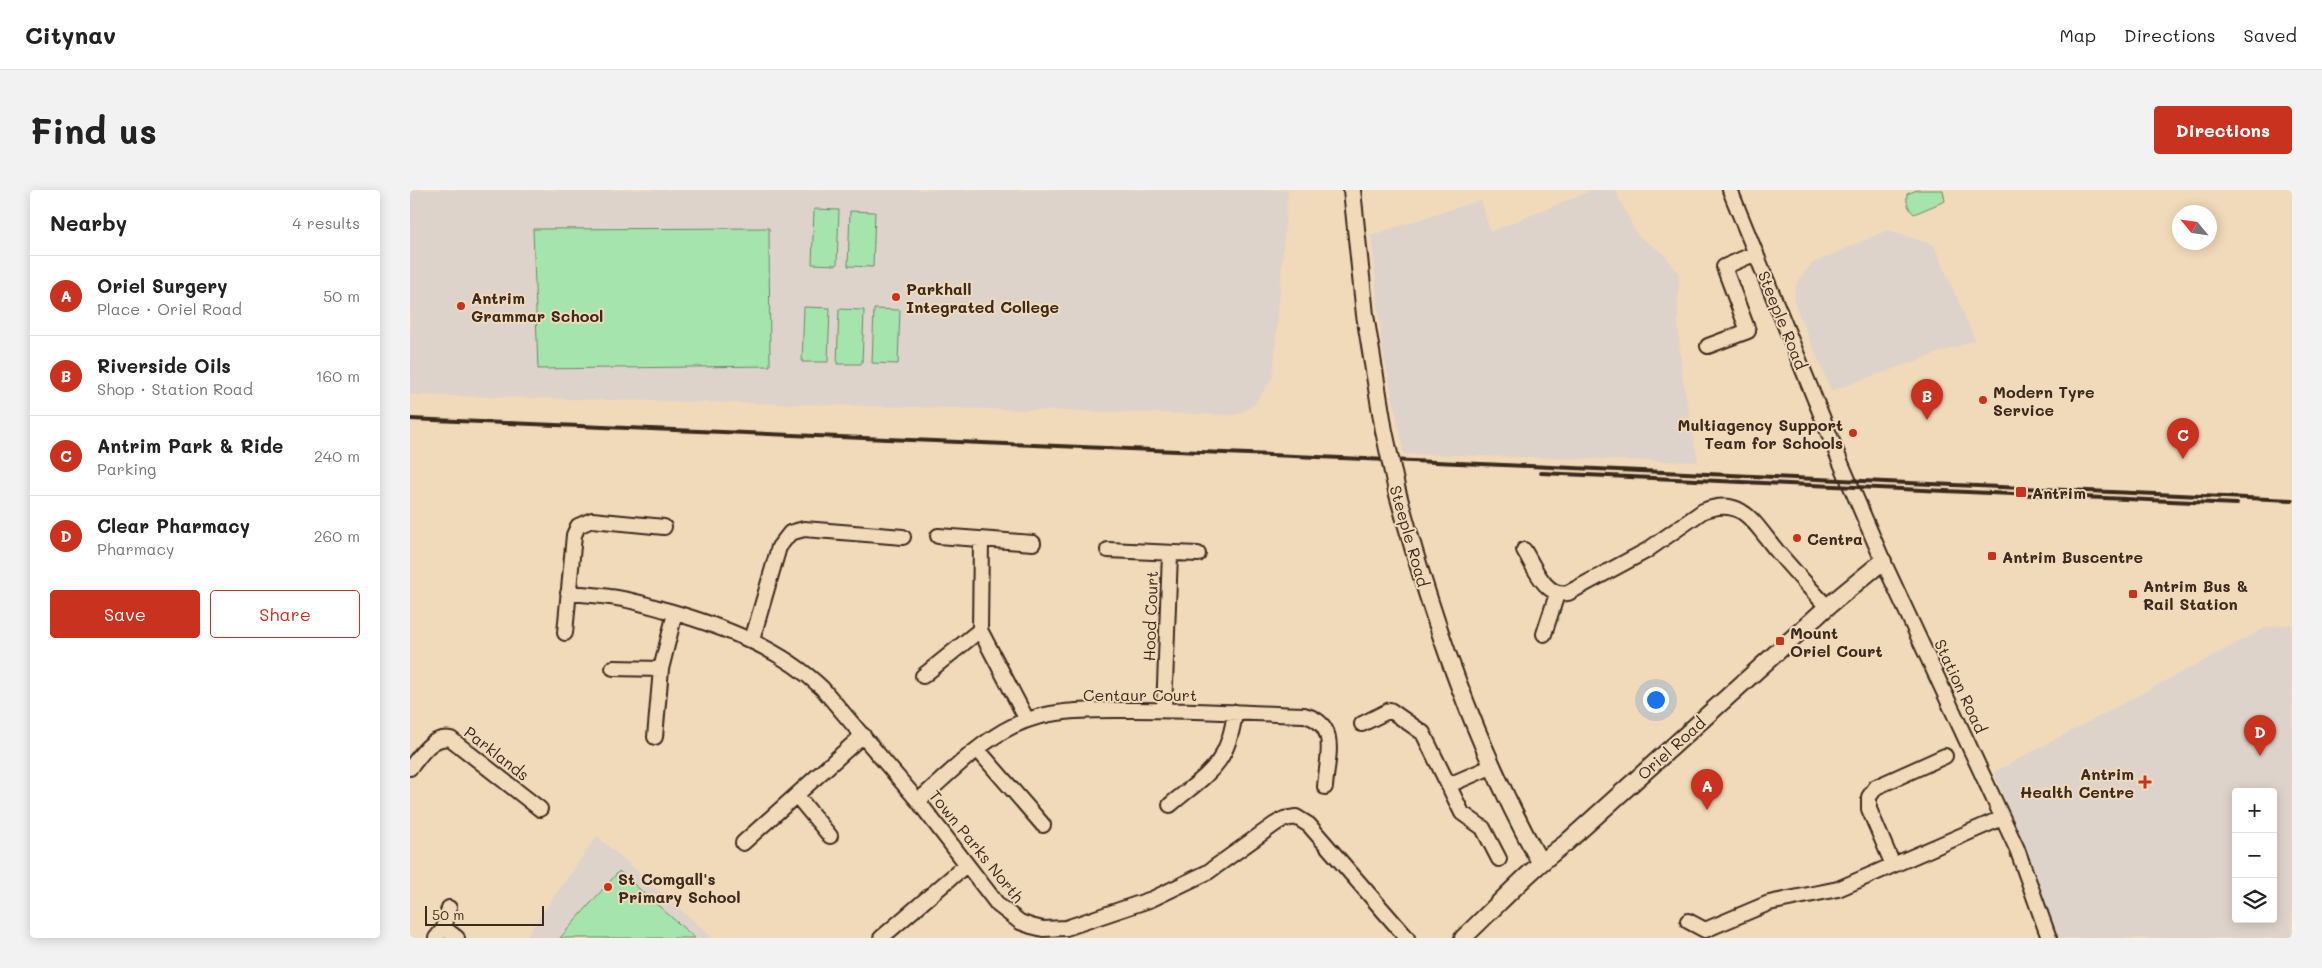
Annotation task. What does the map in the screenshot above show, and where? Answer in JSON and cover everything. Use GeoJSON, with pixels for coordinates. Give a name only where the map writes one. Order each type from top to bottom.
{"type":"FeatureCollection","features":[{"type":"Feature","properties":{"kind":"street","name":"Steeple Road"},"geometry":{"type":"LineString","coordinates":[[1352,190],[1365,315],[1396,491],[1417,565],[1445,651],[1493,766],[1540,862]]}},
{"type":"Feature","properties":{"kind":"street","name":"Steeple Road"},"geometry":{"type":"LineString","coordinates":[[1730,190],[1836,451]]}},
{"type":"Feature","properties":{"kind":"street"},"geometry":{"type":"LineString","coordinates":[[1708,346],[1748,331],[1724,268],[1756,253]]}},
{"type":"Feature","properties":{"kind":"street","name":"Station Road"},"geometry":{"type":"LineString","coordinates":[[1836,451],[1883,562],[2017,849],[2049,938]]}},
{"type":"Feature","properties":{"kind":"street"},"geometry":{"type":"LineString","coordinates":[[1524,550],[1543,581],[1557,594],[1568,593],[1646,551],[1703,511],[1721,506],[1738,510],[1753,519],[1776,550],[1826,607]]}},
{"type":"Feature","properties":{"kind":"street"},"geometry":{"type":"LineString","coordinates":[[565,633],[574,535],[578,526],[592,520],[664,527]]}},
{"type":"Feature","properties":{"kind":"street"},"geometry":{"type":"LineString","coordinates":[[752,640],[779,547],[790,533],[804,529],[903,536]]}},
{"type":"Feature","properties":{"kind":"street"},"geometry":{"type":"LineString","coordinates":[[938,536],[1033,543]]}},
{"type":"Feature","properties":{"kind":"street"},"geometry":{"type":"LineString","coordinates":[[981,540],[980,630],[1027,720]]}},
{"type":"Feature","properties":{"kind":"street","name":"Hood Court"},"geometry":{"type":"LineString","coordinates":[[1108,550],[1198,554]]}},
{"type":"Feature","properties":{"kind":"street","name":"Hood Court"},"geometry":{"type":"LineString","coordinates":[[1164,710],[1170,554]]}},
{"type":"Feature","properties":{"kind":"street","name":"Oriel Road"},"geometry":{"type":"LineString","coordinates":[[1463,938],[1527,878],[1540,862],[1566,843],[1826,607],[1883,562]]}},
{"type":"Feature","properties":{"kind":"street","name":"Town Parks North"},"geometry":{"type":"LineString","coordinates":[[568,593],[611,597],[675,613],[752,640],[808,675],[918,801],[966,865],[1007,914],[1042,934],[1086,922],[1173,889],[1208,872],[1275,824],[1284,819],[1296,817],[1309,825],[1407,938]]}},
{"type":"Feature","properties":{"kind":"street"},"geometry":{"type":"LineString","coordinates":[[1544,634],[1557,594]]}},
{"type":"Feature","properties":{"kind":"street"},"geometry":{"type":"LineString","coordinates":[[655,737],[661,669],[675,613]]}},
{"type":"Feature","properties":{"kind":"street"},"geometry":{"type":"LineString","coordinates":[[923,676],[980,630]]}},
{"type":"Feature","properties":{"kind":"street"},"geometry":{"type":"LineString","coordinates":[[613,668],[661,669]]}},
{"type":"Feature","properties":{"kind":"street","name":"Centaur Court"},"geometry":{"type":"LineString","coordinates":[[918,801],[978,750],[1012,726],[1027,720],[1090,711],[1164,710],[1304,715],[1321,722],[1329,736],[1326,787]]}},
{"type":"Feature","properties":{"kind":"street"},"geometry":{"type":"LineString","coordinates":[[1362,724],[1390,710],[1420,729],[1462,813],[1483,828],[1499,859]]}},
{"type":"Feature","properties":{"kind":"street"},"geometry":{"type":"LineString","coordinates":[[1170,805],[1223,758],[1229,744],[1235,712]]}},
{"type":"Feature","properties":{"kind":"street"},"geometry":{"type":"LineString","coordinates":[[743,844],[863,736]]}},
{"type":"Feature","properties":{"kind":"street","name":"Parklands"},"geometry":{"type":"LineString","coordinates":[[410,768],[434,742],[441,738],[451,739],[540,809]]}},
{"type":"Feature","properties":{"kind":"street"},"geometry":{"type":"LineString","coordinates":[[978,750],[1043,825]]}},
{"type":"Feature","properties":{"kind":"street"},"geometry":{"type":"LineString","coordinates":[[1893,865],[1869,809],[1869,797],[1876,787],[1945,756]]}},
{"type":"Feature","properties":{"kind":"street"},"geometry":{"type":"LineString","coordinates":[[1449,785],[1493,766]]}},
{"type":"Feature","properties":{"kind":"street"},"geometry":{"type":"LineString","coordinates":[[797,796],[830,836]]}},
{"type":"Feature","properties":{"kind":"street"},"geometry":{"type":"LineString","coordinates":[[1688,921],[1705,930],[1769,903],[1829,892],[2002,818]]}},
{"type":"Feature","properties":{"kind":"street"},"geometry":{"type":"LineString","coordinates":[[881,938],[966,865]]}},
{"type":"Feature","properties":{"kind":"street"},"geometry":{"type":"LineString","coordinates":[[449,908],[440,933],[457,938]]}},
{"type":"Feature","properties":{"kind":"shaded area","name":"Parkhall Integrated College"},"geometry":{"type":"Polygon","coordinates":[[[410,190],[1288,190],[1273,377],[1255,404],[1237,415],[410,395],[410,190]]]}},
{"type":"Feature","properties":{"kind":"shaded area"},"geometry":{"type":"Polygon","coordinates":[[[1593,190],[1615,190],[1637,235],[1663,253],[1679,274],[1678,323],[1682,373],[1698,462],[1404,454],[1382,346],[1371,235],[1481,200],[1490,232],[1593,190]]]}},
{"type":"Feature","properties":{"kind":"shaded area"},"geometry":{"type":"Polygon","coordinates":[[[1887,230],[1934,245],[1975,340],[1831,391],[1794,302],[1795,287],[1801,276],[1813,263],[1887,230]]]}},
{"type":"Feature","properties":{"kind":"shaded area","name":"Antrim Health Centre"},"geometry":{"type":"Polygon","coordinates":[[[2292,624],[2292,938],[2058,938],[1994,772],[2267,627],[2292,624]]]}},
{"type":"Feature","properties":{"kind":"shaded area","name":"St Comgall's Primary School"},"geometry":{"type":"Polygon","coordinates":[[[597,836],[713,938],[525,938],[597,836]]]}},
{"type":"Feature","properties":{"kind":"green space"},"geometry":{"type":"Polygon","coordinates":[[[1917,190],[1943,190],[1945,201],[1914,214],[1908,205],[1907,194],[1917,190]]]}},
{"type":"Feature","properties":{"kind":"green space"},"geometry":{"type":"Polygon","coordinates":[[[814,209],[839,210],[837,265],[812,264],[814,209]]]}},
{"type":"Feature","properties":{"kind":"green space"},"geometry":{"type":"Polygon","coordinates":[[[850,211],[875,212],[873,267],[848,266],[850,211]]]}},
{"type":"Feature","properties":{"kind":"green space"},"geometry":{"type":"Polygon","coordinates":[[[769,228],[770,366],[538,369],[533,229],[769,228]]]}},
{"type":"Feature","properties":{"kind":"green space"},"geometry":{"type":"Polygon","coordinates":[[[804,307],[830,308],[828,362],[802,362],[804,307]]]}},
{"type":"Feature","properties":{"kind":"green space"},"geometry":{"type":"Polygon","coordinates":[[[839,309],[864,310],[862,364],[837,364],[839,309]]]}},
{"type":"Feature","properties":{"kind":"green space"},"geometry":{"type":"Polygon","coordinates":[[[874,309],[900,310],[898,364],[872,363],[874,309]]]}},
{"type":"Feature","properties":{"kind":"green space"},"geometry":{"type":"Polygon","coordinates":[[[619,871],[695,938],[560,938],[619,871]]]}},
{"type":"Feature","properties":{"kind":"railway"},"geometry":{"type":"LineString","coordinates":[[410,419],[1586,468],[2292,500]]}},
{"type":"Feature","properties":{"kind":"railway"},"geometry":{"type":"LineString","coordinates":[[1541,473],[2237,504]]}},
{"type":"Feature","properties":{"kind":"place","name":"Parkhall Integrated College"},"geometry":{"type":"Point","coordinates":[896,297]}},
{"type":"Feature","properties":{"kind":"place","name":"Antrim Grammar School"},"geometry":{"type":"Point","coordinates":[461,306]}},
{"type":"Feature","properties":{"kind":"place","name":"Modern Tyre Service"},"geometry":{"type":"Point","coordinates":[1983,400]}},
{"type":"Feature","properties":{"kind":"place","name":"Riverside Oils"},"geometry":{"type":"Point","coordinates":[1927,420]}},
{"type":"Feature","properties":{"kind":"place","name":"Multiagency Support Team for Schools"},"geometry":{"type":"Point","coordinates":[1853,433]}},
{"type":"Feature","properties":{"kind":"place","name":"Antrim Park & Ride"},"geometry":{"type":"Point","coordinates":[2183,459]}},
{"type":"Feature","properties":{"kind":"place","name":"Antrim"},"geometry":{"type":"Point","coordinates":[2021,492]}},
{"type":"Feature","properties":{"kind":"place","name":"Centra"},"geometry":{"type":"Point","coordinates":[1797,538]}},
{"type":"Feature","properties":{"kind":"place","name":"Antrim Buscentre"},"geometry":{"type":"Point","coordinates":[1992,556]}},
{"type":"Feature","properties":{"kind":"place","name":"Antrim Bus & Rail Station"},"geometry":{"type":"Point","coordinates":[2133,594]}},
{"type":"Feature","properties":{"kind":"place","name":"Mount Oriel Court"},"geometry":{"type":"Point","coordinates":[1780,641]}},
{"type":"Feature","properties":{"kind":"place","name":"Clear Pharmacy"},"geometry":{"type":"Point","coordinates":[2260,756]}},
{"type":"Feature","properties":{"kind":"place","name":"Antrim Health Centre"},"geometry":{"type":"Point","coordinates":[2145,782]}},
{"type":"Feature","properties":{"kind":"place","name":"Oriel Surgery"},"geometry":{"type":"Point","coordinates":[1707,810]}},
{"type":"Feature","properties":{"kind":"place","name":"St Comgall's Primary School"},"geometry":{"type":"Point","coordinates":[608,887]}}]}
